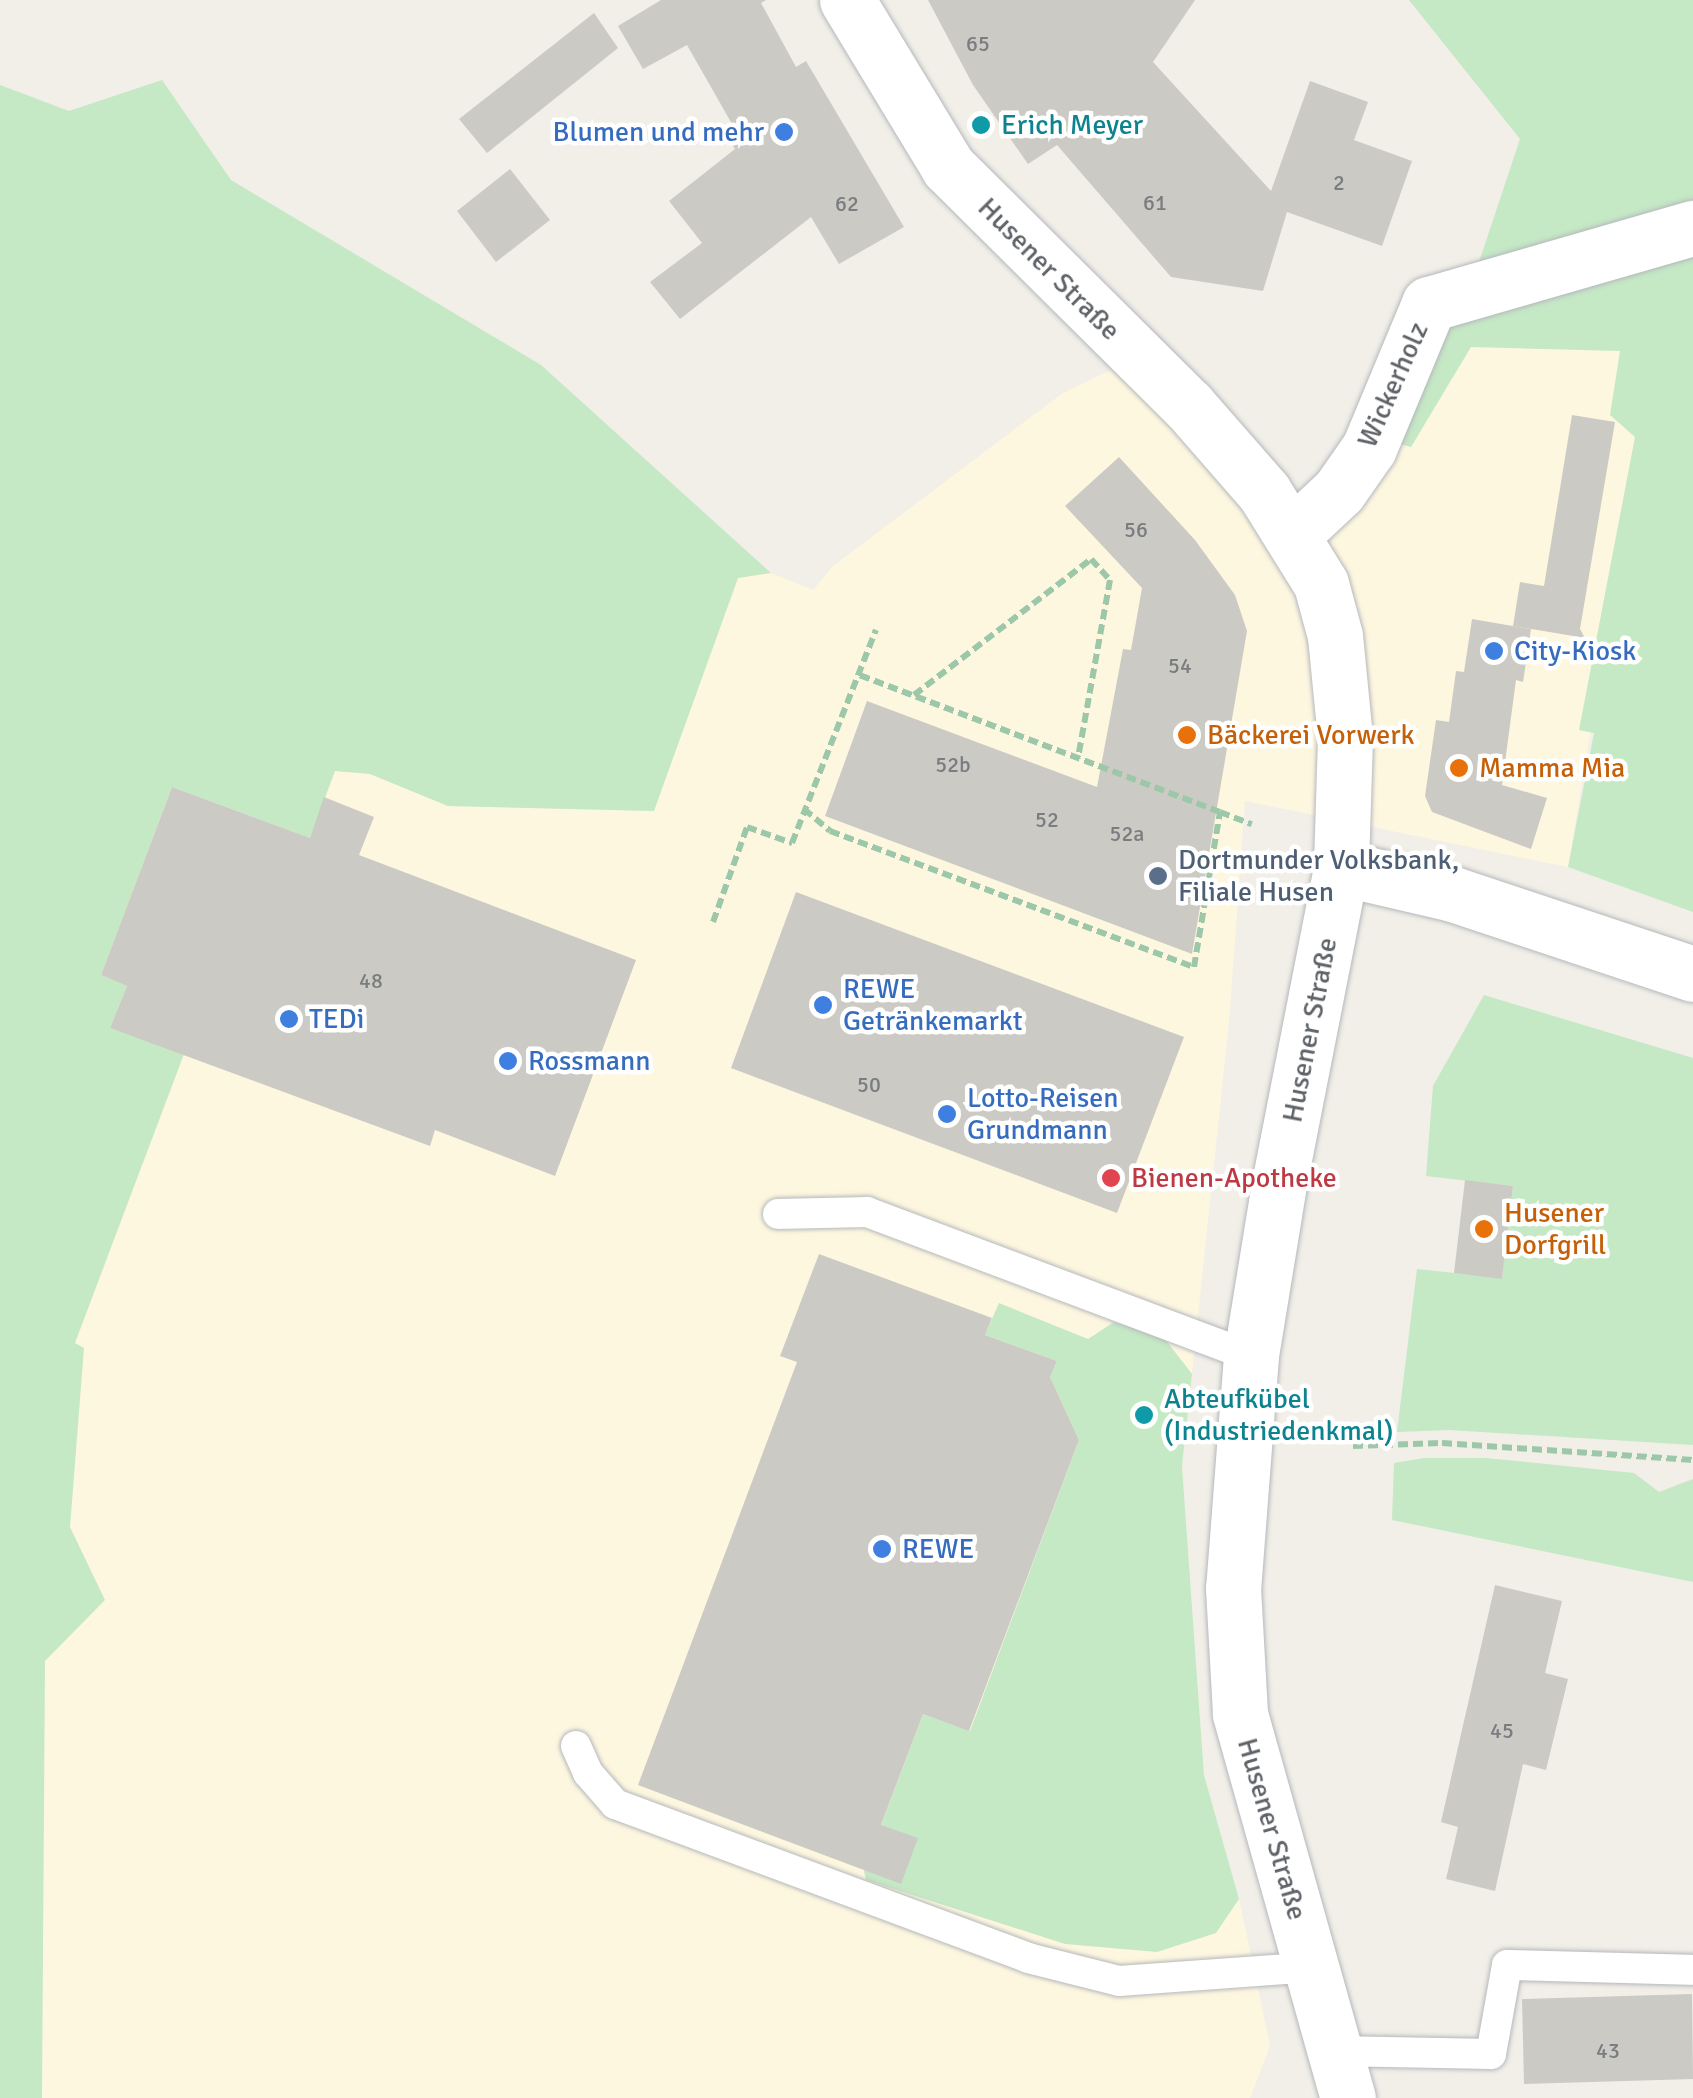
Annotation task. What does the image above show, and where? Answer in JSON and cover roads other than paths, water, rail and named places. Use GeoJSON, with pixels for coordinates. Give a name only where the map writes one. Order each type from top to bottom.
{"type":"FeatureCollection","features":[{"type":"Feature","properties":{"kind":"street","name":"Husener Straße"},"geometry":{"type":"LineString","coordinates":[[847,0],[948,168],[1211,429],[1264,492],[1320,584],[1335,636],[1345,738],[1340,868],[1280,1178],[1252,1356],[1240,1451],[1233,1588],[1240,1714],[1342,2075]]}},
{"type":"Feature","properties":{"kind":"street","name":"Wickerholz"},"geometry":{"type":"LineString","coordinates":[[1292,536],[1339,490],[1368,448],[1429,304],[1693,228]]}},
{"type":"Feature","properties":{"kind":"street"},"geometry":{"type":"LineString","coordinates":[[1340,868],[1453,894],[1693,974]]}},
{"type":"Feature","properties":{"kind":"lane"},"geometry":{"type":"LineString","coordinates":[[778,1214],[867,1212],[1252,1356]]}},
{"type":"Feature","properties":{"kind":"lane"},"geometry":{"type":"LineString","coordinates":[[576,1746],[588,1774],[615,1804],[1028,1958],[1119,1982],[1312,1967]]}},
{"type":"Feature","properties":{"kind":"lane"},"geometry":{"type":"LineString","coordinates":[[1342,2075],[1491,2054],[1507,1965],[1693,1970]]}},
{"type":"Feature","properties":{"kind":"place","name":"Erich Meyer"},"geometry":{"type":"Point","coordinates":[981,125]}},
{"type":"Feature","properties":{"kind":"place","name":"Blumen und mehr"},"geometry":{"type":"Point","coordinates":[784,132]}},
{"type":"Feature","properties":{"kind":"place","name":"City-Kiosk"},"geometry":{"type":"Point","coordinates":[1494,651]}},
{"type":"Feature","properties":{"kind":"place","name":"Bäckerei Vorwerk"},"geometry":{"type":"Point","coordinates":[1187,735]}},
{"type":"Feature","properties":{"kind":"place","name":"Mamma Mia"},"geometry":{"type":"Point","coordinates":[1459,768]}},
{"type":"Feature","properties":{"kind":"place","name":"Dortmunder Volksbank, Filiale Husen"},"geometry":{"type":"Point","coordinates":[1158,876]}},
{"type":"Feature","properties":{"kind":"place","name":"REWE Getränkemarkt"},"geometry":{"type":"Point","coordinates":[823,1005]}},
{"type":"Feature","properties":{"kind":"place","name":"TEDi"},"geometry":{"type":"Point","coordinates":[289,1019]}},
{"type":"Feature","properties":{"kind":"place","name":"Rossmann"},"geometry":{"type":"Point","coordinates":[508,1061]}},
{"type":"Feature","properties":{"kind":"place","name":"Lotto-Reisen Grundmann"},"geometry":{"type":"Point","coordinates":[947,1114]}},
{"type":"Feature","properties":{"kind":"place","name":"Bienen-Apotheke"},"geometry":{"type":"Point","coordinates":[1111,1178]}},
{"type":"Feature","properties":{"kind":"place","name":"Husener Dorfgrill"},"geometry":{"type":"Point","coordinates":[1484,1229]}},
{"type":"Feature","properties":{"kind":"place","name":"Abteufkübel (Industriedenkmal)"},"geometry":{"type":"Point","coordinates":[1144,1415]}},
{"type":"Feature","properties":{"kind":"place","name":"REWE"},"geometry":{"type":"Point","coordinates":[882,1549]}}]}
